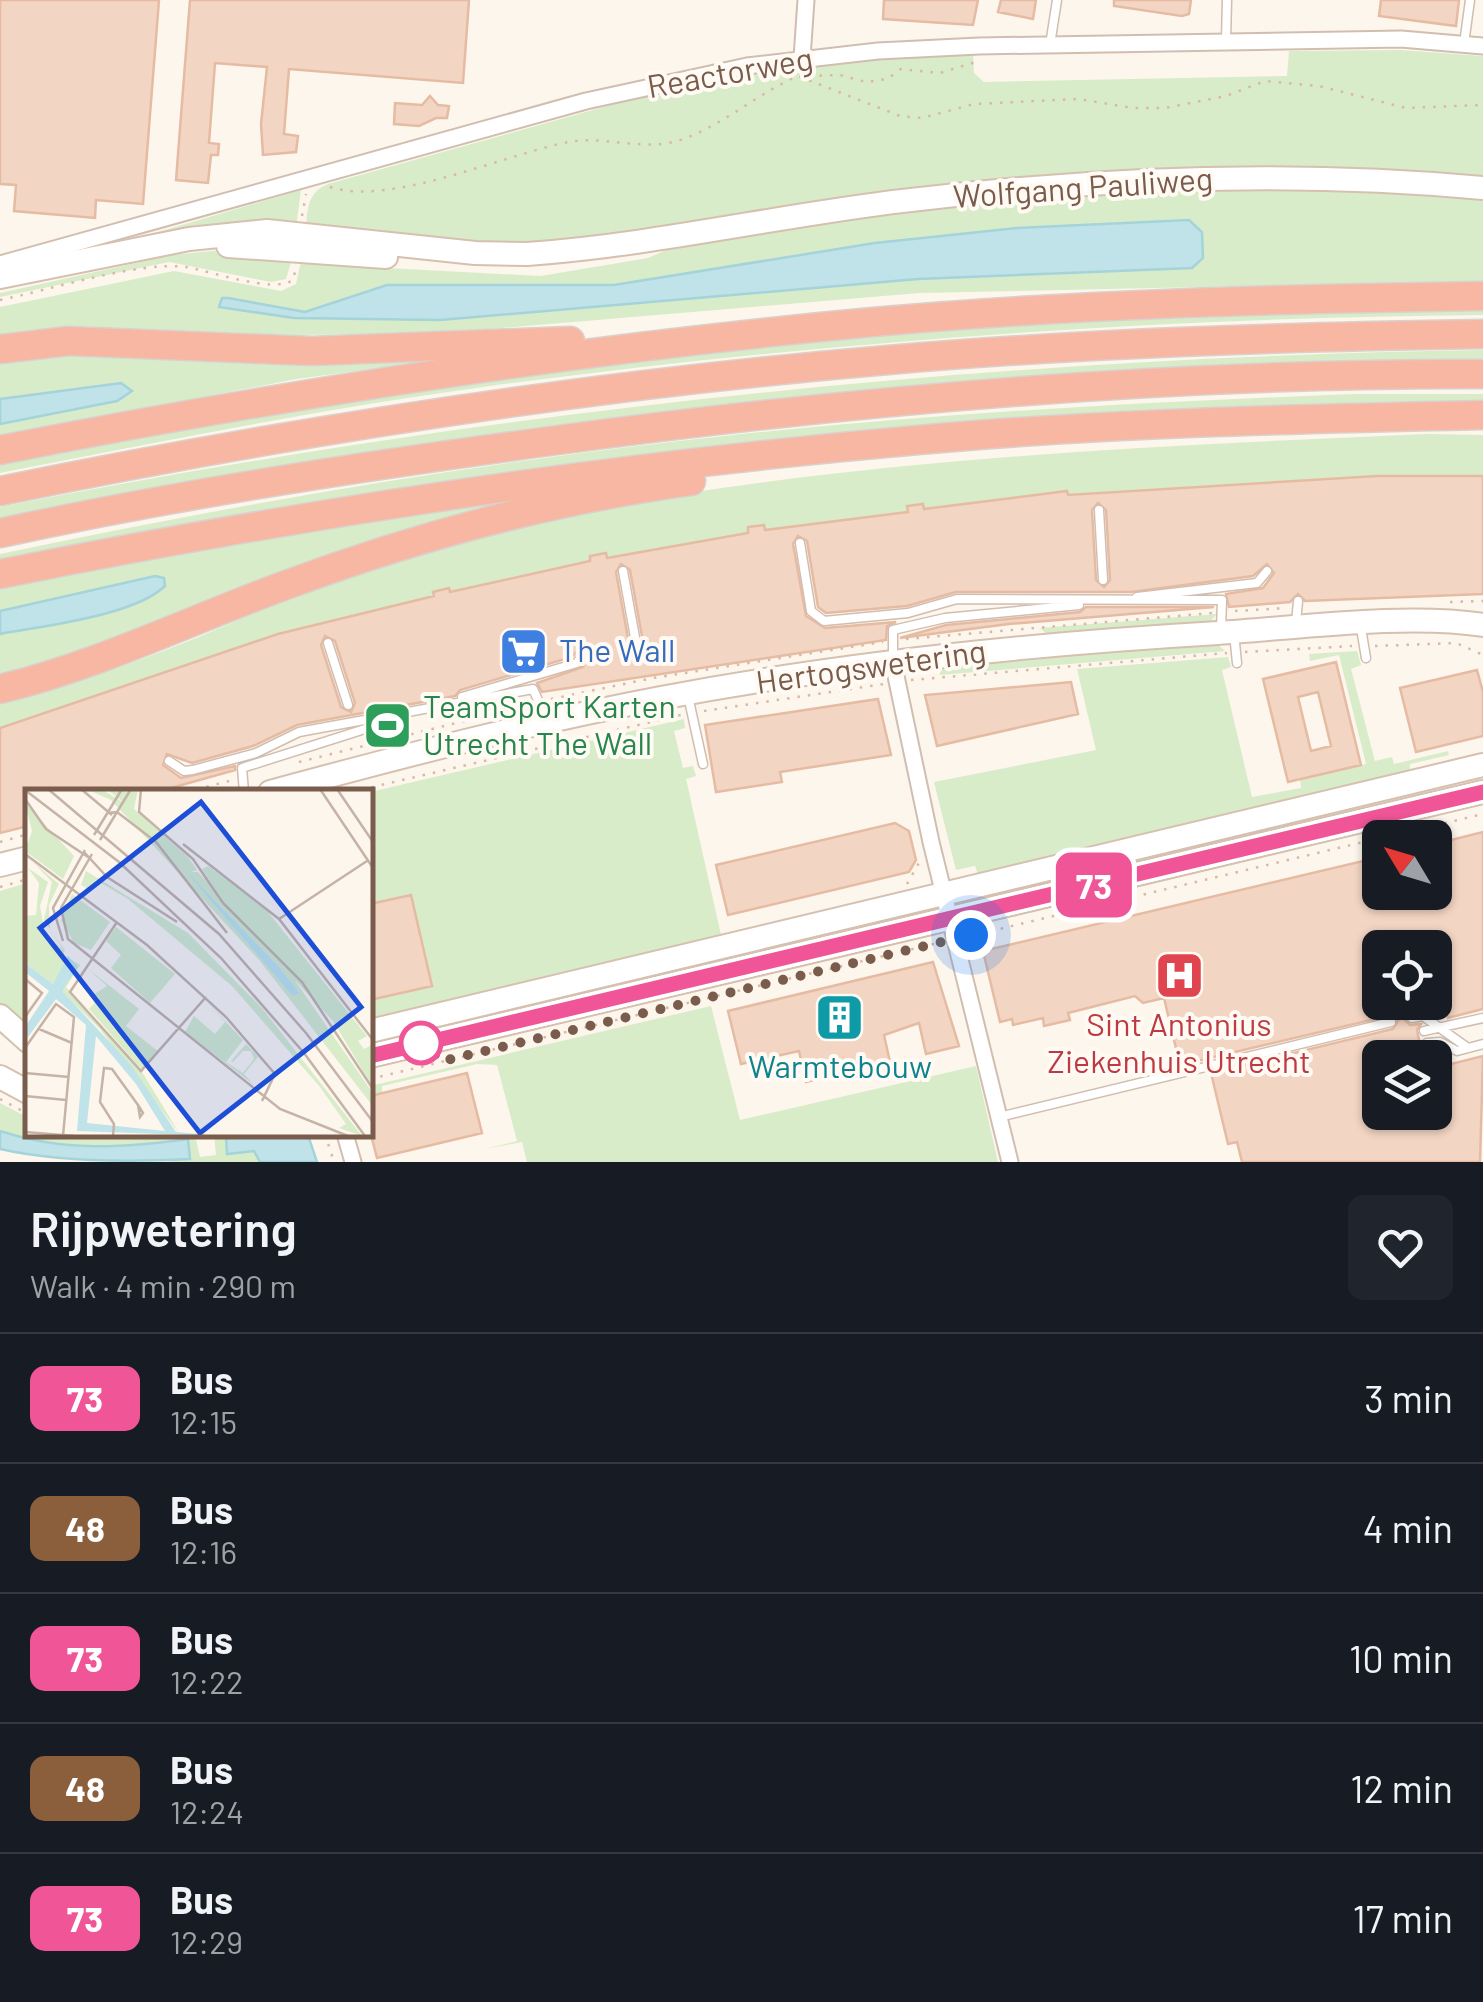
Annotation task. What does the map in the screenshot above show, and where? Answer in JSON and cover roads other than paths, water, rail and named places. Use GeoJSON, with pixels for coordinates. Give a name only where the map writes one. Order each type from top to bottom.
{"type":"FeatureCollection","features":[{"type":"Feature","properties":{"kind":"highway"},"geometry":{"type":"LineString","coordinates":[[0,450],[404,378],[677,343],[1083,307],[1483,296]]}},
{"type":"Feature","properties":{"kind":"highway"},"geometry":{"type":"LineString","coordinates":[[0,491],[271,440],[733,376],[888,360],[1202,341],[1483,334]]}},
{"type":"Feature","properties":{"kind":"highway"},"geometry":{"type":"LineString","coordinates":[[0,350],[21,344],[91,340],[312,351],[516,340],[677,343]]}},
{"type":"Feature","properties":{"kind":"highway"},"geometry":{"type":"LineString","coordinates":[[0,534],[306,475],[692,423],[1067,389],[1483,374]]}},
{"type":"Feature","properties":{"kind":"highway"},"geometry":{"type":"LineString","coordinates":[[0,574],[432,496],[733,458],[970,436],[1227,421],[1483,415]]}},
{"type":"Feature","properties":{"kind":"highway"},"geometry":{"type":"LineString","coordinates":[[0,689],[120,651],[282,586],[428,535],[490,518],[970,436]]}},
{"type":"Feature","properties":{"kind":"main road","name":"Wolfgang Pauliweg"},"geometry":{"type":"LineString","coordinates":[[0,287],[193,248],[299,243],[527,254],[686,235],[899,201],[1064,186],[1271,178],[1483,188]]}},
{"type":"Feature","properties":{"kind":"main road","name":"Wolfgang Pauliweg"},"geometry":{"type":"LineString","coordinates":[[0,277],[189,239],[267,231],[299,243]]}},
{"type":"Feature","properties":{"kind":"main road","name":"Hertogswetering"},"geometry":{"type":"LineString","coordinates":[[282,789],[548,723],[687,694],[893,662],[1051,642],[1361,624],[1483,625]]}},
{"type":"Feature","properties":{"kind":"main road"},"geometry":{"type":"LineString","coordinates":[[372,1031],[1483,765]]}},
{"type":"Feature","properties":{"kind":"main road"},"geometry":{"type":"LineString","coordinates":[[372,1056],[952,929],[1483,792]]}},
{"type":"Feature","properties":{"kind":"main road"},"geometry":{"type":"LineString","coordinates":[[0,866],[25,859]]}},
{"type":"Feature","properties":{"kind":"main road"},"geometry":{"type":"LineString","coordinates":[[0,1016],[25,1038]]}},
{"type":"Feature","properties":{"kind":"main road"},"geometry":{"type":"LineString","coordinates":[[0,1077],[25,1090]]}},
{"type":"Feature","properties":{"kind":"street"},"geometry":{"type":"LineString","coordinates":[[802,58],[806,0]]}},
{"type":"Feature","properties":{"kind":"street","name":"Reactorweg"},"geometry":{"type":"LineString","coordinates":[[0,264],[586,101],[692,76],[802,58],[909,49],[1226,41],[1401,39],[1483,46]]}},
{"type":"Feature","properties":{"kind":"street"},"geometry":{"type":"LineString","coordinates":[[893,662],[952,929],[1010,1162]]}},
{"type":"Feature","properties":{"kind":"street"},"geometry":{"type":"LineString","coordinates":[[346,1137],[354,1162]]}},
{"type":"Feature","properties":{"kind":"lane"},"geometry":{"type":"LineString","coordinates":[[1050,45],[1056,0]]}},
{"type":"Feature","properties":{"kind":"lane"},"geometry":{"type":"LineString","coordinates":[[1226,41],[1227,0]]}},
{"type":"Feature","properties":{"kind":"lane"},"geometry":{"type":"LineString","coordinates":[[1464,44],[1470,0]]}},
{"type":"Feature","properties":{"kind":"lane"},"geometry":{"type":"LineString","coordinates":[[1099,510],[1103,580]]}},
{"type":"Feature","properties":{"kind":"lane"},"geometry":{"type":"LineString","coordinates":[[800,543],[810,611],[824,621],[908,613],[957,599],[1222,600],[1237,663]]}},
{"type":"Feature","properties":{"kind":"lane"},"geometry":{"type":"LineString","coordinates":[[893,662],[893,630],[945,618],[1120,600],[1176,589],[1257,583],[1267,570]]}},
{"type":"Feature","properties":{"kind":"lane"},"geometry":{"type":"LineString","coordinates":[[622,572],[636,642]]}},
{"type":"Feature","properties":{"kind":"lane"},"geometry":{"type":"LineString","coordinates":[[1296,628],[1298,601]]}},
{"type":"Feature","properties":{"kind":"lane"},"geometry":{"type":"LineString","coordinates":[[1361,624],[1366,658]]}},
{"type":"Feature","properties":{"kind":"lane"},"geometry":{"type":"LineString","coordinates":[[328,643],[348,705]]}},
{"type":"Feature","properties":{"kind":"lane"},"geometry":{"type":"LineString","coordinates":[[244,789],[242,768],[576,664],[585,651]]}},
{"type":"Feature","properties":{"kind":"lane"},"geometry":{"type":"LineString","coordinates":[[169,761],[184,771],[193,770],[256,753],[300,732],[533,689],[548,723]]}},
{"type":"Feature","properties":{"kind":"lane"},"geometry":{"type":"LineString","coordinates":[[687,694],[703,764]]}},
{"type":"Feature","properties":{"kind":"lane"},"geometry":{"type":"LineString","coordinates":[[1424,1031],[1483,1018]]}},
{"type":"Feature","properties":{"kind":"lane"},"geometry":{"type":"LineString","coordinates":[[1429,1020],[1468,1048]]}},
{"type":"Feature","properties":{"kind":"lane"},"geometry":{"type":"LineString","coordinates":[[999,1117],[1391,1022]]}},
{"type":"Feature","properties":{"kind":"lane"},"geometry":{"type":"LineString","coordinates":[[1452,1048],[1457,1051],[1483,1044]]}},
{"type":"Feature","properties":{"kind":"water"},"geometry":{"type":"Polygon","coordinates":[[[1189,220],[1202,232],[1203,258],[1192,268],[918,279],[440,320],[294,318],[219,307],[222,298],[228,298],[305,312],[387,285],[614,285],[875,243],[1017,228],[1189,220]]]}},
{"type":"Feature","properties":{"kind":"water"},"geometry":{"type":"Polygon","coordinates":[[[121,383],[132,391],[117,401],[0,424],[0,399],[121,383]]]}},
{"type":"Feature","properties":{"kind":"water"},"geometry":{"type":"Polygon","coordinates":[[[155,576],[164,578],[165,586],[132,605],[87,618],[0,634],[0,611],[155,576]]]}},
{"type":"Feature","properties":{"kind":"water"},"geometry":{"type":"Polygon","coordinates":[[[0,1131],[70,1145],[188,1139],[190,1159],[94,1160],[22,1153],[0,1149],[0,1131]]]}},
{"type":"Feature","properties":{"kind":"water"},"geometry":{"type":"Polygon","coordinates":[[[226,1137],[309,1137],[317,1162],[260,1162],[254,1151],[227,1154],[226,1137]]]}},
{"type":"Feature","properties":{"kind":"place","name":"The Wall"},"geometry":{"type":"Point","coordinates":[524,651]}},
{"type":"Feature","properties":{"kind":"place","name":"TeamSport Karten Utrecht The Wall"},"geometry":{"type":"Point","coordinates":[388,725]}},
{"type":"Feature","properties":{"kind":"place","name":"Sint Antonius Ziekenhuis Utrecht"},"geometry":{"type":"Point","coordinates":[1179,975]}},
{"type":"Feature","properties":{"kind":"place","name":"Warmtebouw"},"geometry":{"type":"Point","coordinates":[840,1017]}}]}
